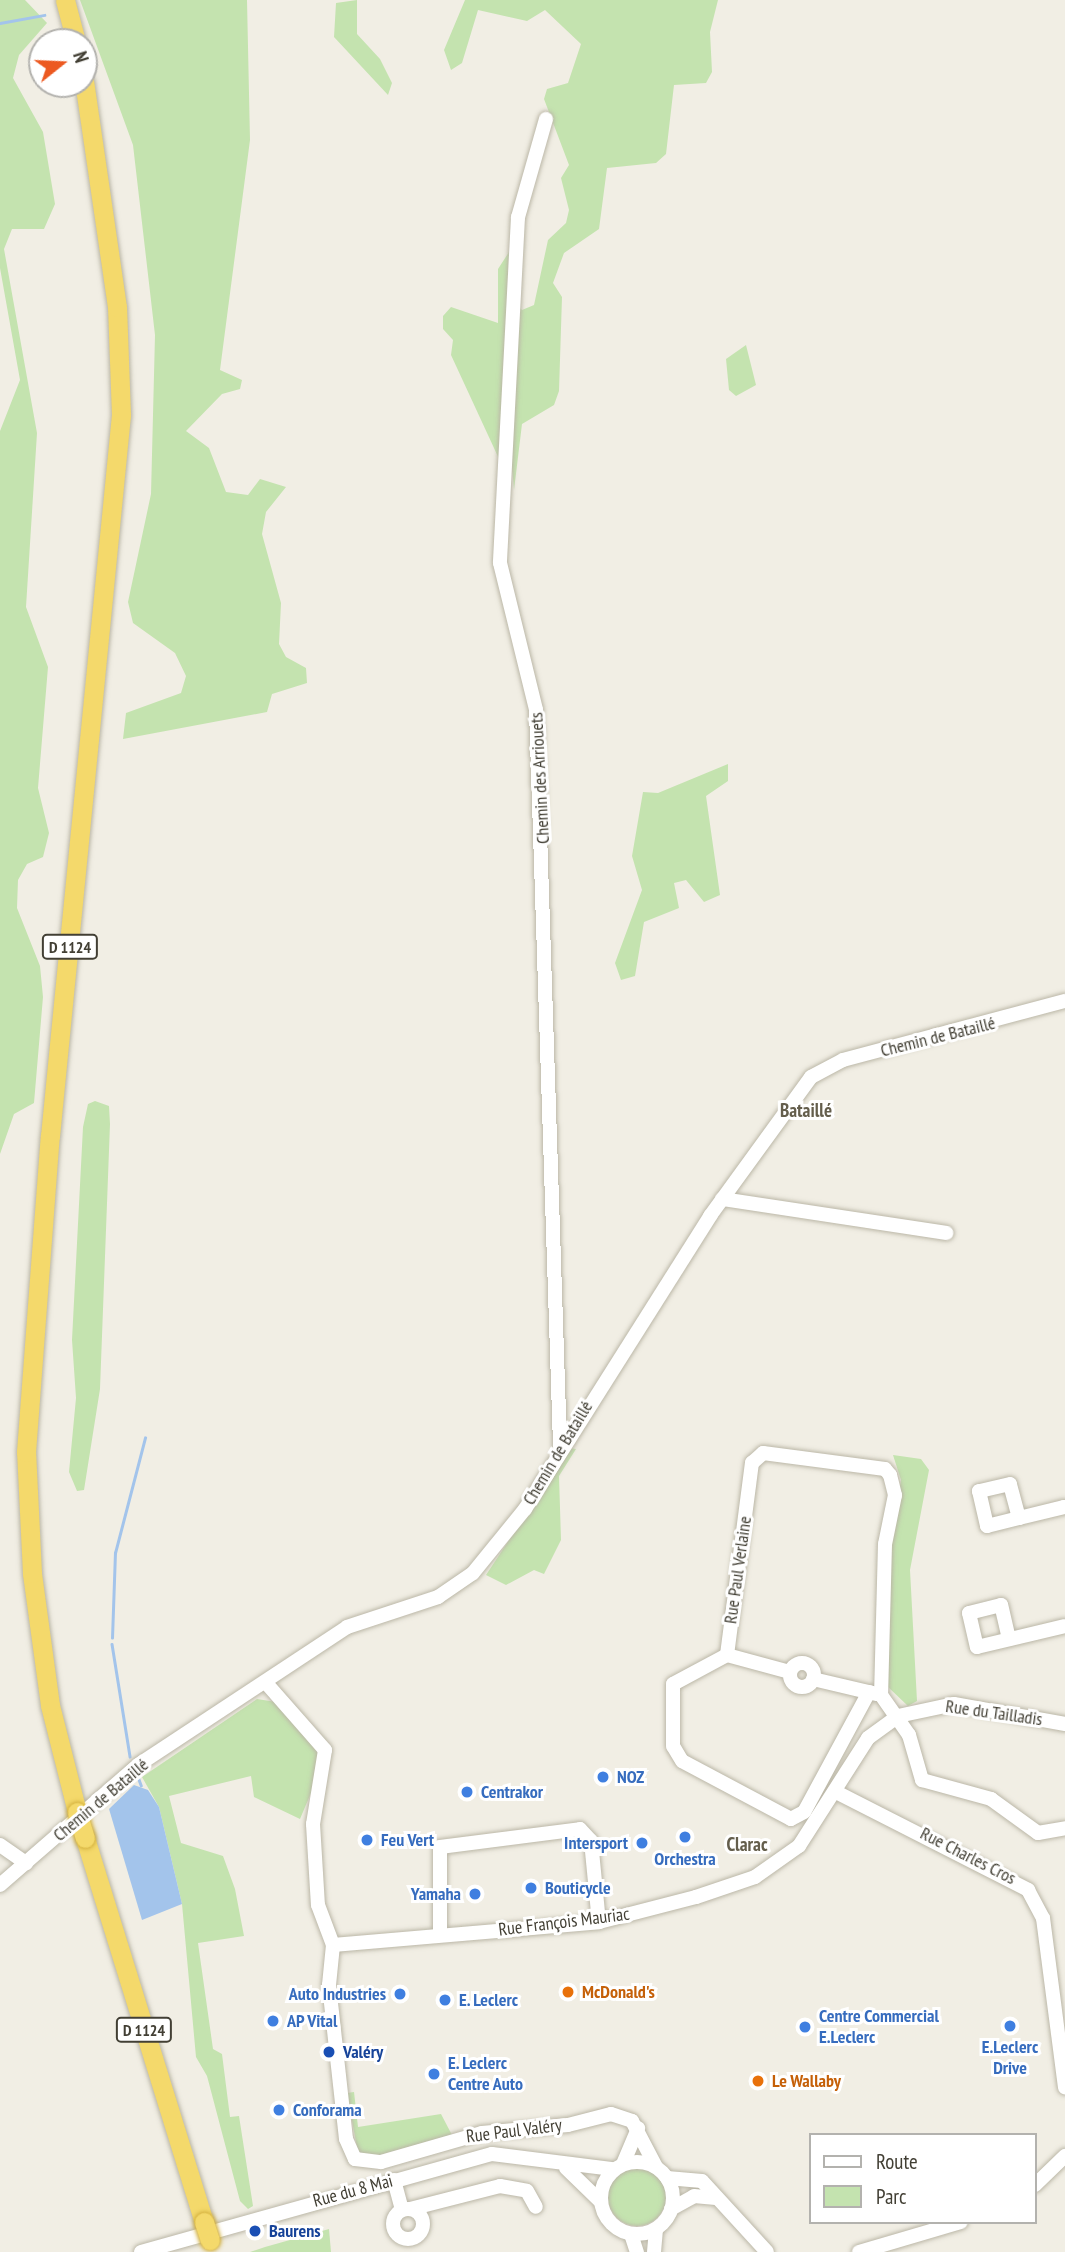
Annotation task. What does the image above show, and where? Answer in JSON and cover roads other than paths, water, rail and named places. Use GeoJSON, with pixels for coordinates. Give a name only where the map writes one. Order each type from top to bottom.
{"type":"FeatureCollection","features":[{"type":"Feature","properties":{"kind":"highway"},"geometry":{"type":"LineString","coordinates":[[65,0],[72,28]]}},
{"type":"Feature","properties":{"kind":"highway","name":"D 1124"},"geometry":{"type":"LineString","coordinates":[[86,98],[117,307],[121,415],[50,1136],[26,1452],[32,1573],[50,1705],[77,1812],[209,2238]]}},
{"type":"Feature","properties":{"kind":"street","name":"Chemin des Arriouets"},"geometry":{"type":"LineString","coordinates":[[546,119],[518,217],[512,421],[500,552],[536,710],[560,1447]]}},
{"type":"Feature","properties":{"kind":"street","name":"Chemin de Bataillé"},"geometry":{"type":"LineString","coordinates":[[0,1885],[138,1765],[267,1684],[362,1618],[438,1597],[473,1573],[524,1509],[560,1447],[723,1199],[801,1086],[825,1068],[1065,1001]]}},
{"type":"Feature","properties":{"kind":"street"},"geometry":{"type":"LineString","coordinates":[[723,1199],[946,1233]]}},
{"type":"Feature","properties":{"kind":"street","name":"Rue Paul Verlaine"},"geometry":{"type":"LineString","coordinates":[[771,1451],[885,1469],[895,1495],[885,1544],[875,1694],[804,1812],[781,1818],[682,1761],[673,1746],[673,1684],[727,1655],[757,1457],[771,1451]]}},
{"type":"Feature","properties":{"kind":"street"},"geometry":{"type":"LineString","coordinates":[[1019,1518],[1065,1507]]}},
{"type":"Feature","properties":{"kind":"street"},"geometry":{"type":"LineString","coordinates":[[1009,1639],[1065,1626]]}},
{"type":"Feature","properties":{"kind":"street"},"geometry":{"type":"LineString","coordinates":[[727,1655],[790,1672],[799,1687],[813,1679],[875,1694],[898,1716],[926,1785],[991,1799],[1038,1833],[1065,1828]]}},
{"type":"Feature","properties":{"kind":"street"},"geometry":{"type":"LineString","coordinates":[[267,1684],[325,1750],[313,1824],[318,1905],[333,1945]]}},
{"type":"Feature","properties":{"kind":"street","name":"Rue du Tailladis"},"geometry":{"type":"LineString","coordinates":[[836,1792],[868,1738],[898,1716],[954,1704],[1065,1724]]}},
{"type":"Feature","properties":{"kind":"street","name":"Rue François Mauriac"},"geometry":{"type":"LineString","coordinates":[[333,1945],[599,1922],[755,1877],[799,1846],[836,1792]]}},
{"type":"Feature","properties":{"kind":"street","name":"Rue Charles Cros"},"geometry":{"type":"LineString","coordinates":[[836,1792],[1028,1890],[1043,1919],[1065,2088]]}},
{"type":"Feature","properties":{"kind":"street"},"geometry":{"type":"LineString","coordinates":[[440,1934],[440,1847],[580,1829],[591,1841],[599,1922]]}},
{"type":"Feature","properties":{"kind":"street"},"geometry":{"type":"LineString","coordinates":[[0,1845],[26,1863]]}},
{"type":"Feature","properties":{"kind":"street","name":"Rue Paul Valéry"},"geometry":{"type":"LineString","coordinates":[[333,1945],[329,1985],[346,2139],[355,2158],[371,2163],[482,2133],[568,2126],[611,2114],[638,2127]]}},
{"type":"Feature","properties":{"kind":"street"},"geometry":{"type":"LineString","coordinates":[[600,2201],[638,2127]]}},
{"type":"Feature","properties":{"kind":"street"},"geometry":{"type":"LineString","coordinates":[[638,2127],[656,2167],[667,2178],[671,2210]]}},
{"type":"Feature","properties":{"kind":"street","name":"Rue du 8 Mai"},"geometry":{"type":"LineString","coordinates":[[141,2252],[492,2154],[566,2168],[619,2166]]}},
{"type":"Feature","properties":{"kind":"street"},"geometry":{"type":"LineString","coordinates":[[1037,2183],[1065,2157]]}},
{"type":"Feature","properties":{"kind":"street"},"geometry":{"type":"LineString","coordinates":[[619,2166],[656,2167]]}},
{"type":"Feature","properties":{"kind":"street"},"geometry":{"type":"LineString","coordinates":[[566,2168],[600,2201],[614,2226],[631,2234],[656,2229]]}},
{"type":"Feature","properties":{"kind":"street"},"geometry":{"type":"LineString","coordinates":[[667,2178],[702,2181],[767,2252]]}},
{"type":"Feature","properties":{"kind":"street"},"geometry":{"type":"LineString","coordinates":[[394,2180],[406,2210],[500,2186],[527,2192],[536,2207]]}},
{"type":"Feature","properties":{"kind":"street"},"geometry":{"type":"LineString","coordinates":[[654,2252],[656,2229],[671,2210],[694,2196],[716,2198]]}},
{"type":"Feature","properties":{"kind":"street"},"geometry":{"type":"LineString","coordinates":[[859,2252],[954,2224]]}},
{"type":"Feature","properties":{"kind":"street"},"geometry":{"type":"LineString","coordinates":[[631,2234],[637,2252]]}},
{"type":"Feature","properties":{"kind":"water"},"geometry":{"type":"Polygon","coordinates":[[[134,1785],[148,1790],[159,1807],[182,1904],[142,1920],[109,1809],[134,1785]]]}},
{"type":"Feature","properties":{"kind":"waterway"},"geometry":{"type":"LineString","coordinates":[[0,23],[44,15]]}},
{"type":"Feature","properties":{"kind":"waterway"},"geometry":{"type":"LineString","coordinates":[[112,1638],[115,1553],[145,1438]]}},
{"type":"Feature","properties":{"kind":"waterway"},"geometry":{"type":"LineString","coordinates":[[112,1644],[130,1757]]}},
{"type":"Feature","properties":{"kind":"waterway"},"geometry":{"type":"LineString","coordinates":[[137,1774],[141,1785]]}},
{"type":"Feature","properties":{"kind":"place","name":"NOZ"},"geometry":{"type":"Point","coordinates":[603,1777]}},
{"type":"Feature","properties":{"kind":"place","name":"Centrakor"},"geometry":{"type":"Point","coordinates":[467,1792]}},
{"type":"Feature","properties":{"kind":"place","name":"Orchestra"},"geometry":{"type":"Point","coordinates":[685,1837]}},
{"type":"Feature","properties":{"kind":"place","name":"Feu Vert"},"geometry":{"type":"Point","coordinates":[367,1840]}},
{"type":"Feature","properties":{"kind":"place","name":"Intersport"},"geometry":{"type":"Point","coordinates":[642,1843]}},
{"type":"Feature","properties":{"kind":"place","name":"Bouticycle"},"geometry":{"type":"Point","coordinates":[531,1888]}},
{"type":"Feature","properties":{"kind":"place","name":"Yamaha"},"geometry":{"type":"Point","coordinates":[475,1894]}},
{"type":"Feature","properties":{"kind":"place","name":"McDonald's"},"geometry":{"type":"Point","coordinates":[568,1992]}},
{"type":"Feature","properties":{"kind":"place","name":"Auto Industries"},"geometry":{"type":"Point","coordinates":[400,1994]}},
{"type":"Feature","properties":{"kind":"place","name":"E. Leclerc"},"geometry":{"type":"Point","coordinates":[445,2000]}},
{"type":"Feature","properties":{"kind":"place","name":"AP Vital"},"geometry":{"type":"Point","coordinates":[273,2021]}},
{"type":"Feature","properties":{"kind":"place","name":"E.Leclerc Drive"},"geometry":{"type":"Point","coordinates":[1010,2026]}},
{"type":"Feature","properties":{"kind":"place","name":"Centre Commercial E.Leclerc"},"geometry":{"type":"Point","coordinates":[805,2027]}},
{"type":"Feature","properties":{"kind":"place","name":"Valéry"},"geometry":{"type":"Point","coordinates":[329,2052]}},
{"type":"Feature","properties":{"kind":"place","name":"E. Leclerc Centre Auto"},"geometry":{"type":"Point","coordinates":[434,2074]}},
{"type":"Feature","properties":{"kind":"place","name":"Le Wallaby"},"geometry":{"type":"Point","coordinates":[758,2081]}},
{"type":"Feature","properties":{"kind":"place","name":"Conforama"},"geometry":{"type":"Point","coordinates":[279,2110]}},
{"type":"Feature","properties":{"kind":"place","name":"Baurens"},"geometry":{"type":"Point","coordinates":[255,2231]}},
{"type":"Feature","properties":{"kind":"district","name":"Bataillé"},"geometry":{"type":"Point","coordinates":[806,1111]}},
{"type":"Feature","properties":{"kind":"district","name":"Clarac"},"geometry":{"type":"Point","coordinates":[747,1845]}}]}
